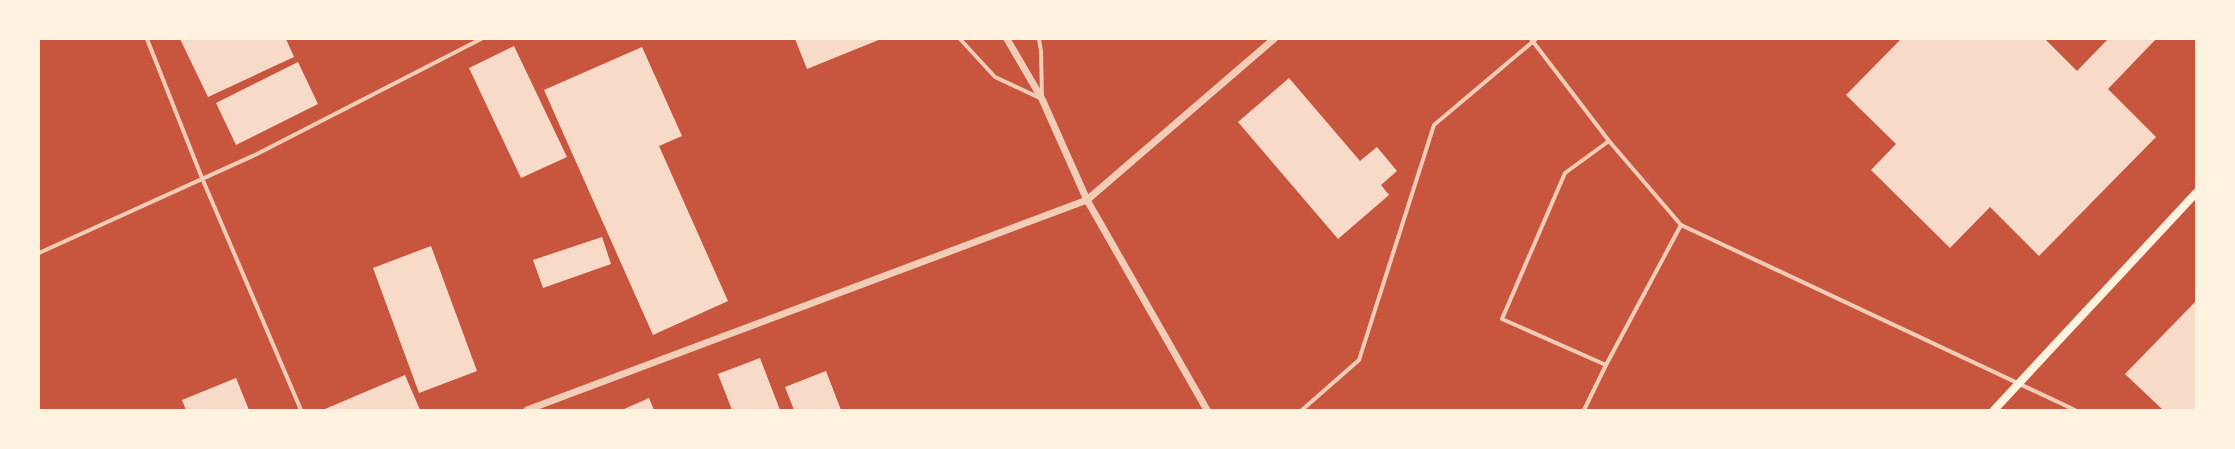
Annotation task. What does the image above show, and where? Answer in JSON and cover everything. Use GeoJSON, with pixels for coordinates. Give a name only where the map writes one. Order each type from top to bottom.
{"type":"FeatureCollection","features":[{"type":"Feature","properties":{"kind":"main road"},"geometry":{"type":"LineString","coordinates":[[1994,410],[2196,193]]}},
{"type":"Feature","properties":{"kind":"street"},"geometry":{"type":"LineString","coordinates":[[147,39],[202,178],[301,410]]}},
{"type":"Feature","properties":{"kind":"street"},"geometry":{"type":"LineString","coordinates":[[39,253],[257,154],[481,39]]}},
{"type":"Feature","properties":{"kind":"street"},"geometry":{"type":"LineString","coordinates":[[960,39],[995,77],[1042,98]]}},
{"type":"Feature","properties":{"kind":"street"},"geometry":{"type":"LineString","coordinates":[[1007,39],[1042,98],[1087,200],[1207,410]]}},
{"type":"Feature","properties":{"kind":"street"},"geometry":{"type":"LineString","coordinates":[[1039,39],[1042,51],[1042,98]]}},
{"type":"Feature","properties":{"kind":"street"},"geometry":{"type":"LineString","coordinates":[[527,410],[1087,200],[1274,39]]}},
{"type":"Feature","properties":{"kind":"street"},"geometry":{"type":"LineString","coordinates":[[1302,410],[1359,360],[1434,125],[1533,40],[1609,141],[1681,225],[2076,410]]}},
{"type":"Feature","properties":{"kind":"street"},"geometry":{"type":"LineString","coordinates":[[1606,365],[1502,319],[1565,174],[1609,141]]}},
{"type":"Feature","properties":{"kind":"street"},"geometry":{"type":"LineString","coordinates":[[1584,410],[1606,365],[1681,225]]}},
{"type":"Feature","properties":{"kind":"building"},"geometry":{"type":"Polygon","coordinates":[[[180,39],[286,39],[294,57],[208,97],[180,39]]]}},
{"type":"Feature","properties":{"kind":"building"},"geometry":{"type":"Polygon","coordinates":[[[795,39],[881,39],[807,69],[795,39]]]}},
{"type":"Feature","properties":{"kind":"building"},"geometry":{"type":"Polygon","coordinates":[[[1901,39],[2047,39],[2046,40],[2077,71],[2108,39],[2156,39],[2108,89],[2156,137],[2039,256],[1990,207],[1950,248],[1871,170],[1896,144],[1846,95],[1901,39]]]}},
{"type":"Feature","properties":{"kind":"building"},"geometry":{"type":"Polygon","coordinates":[[[514,46],[567,157],[521,178],[469,68],[514,46]]]}},
{"type":"Feature","properties":{"kind":"building"},"geometry":{"type":"Polygon","coordinates":[[[642,47],[682,136],[659,146],[728,301],[653,335],[544,90],[642,47]]]}},
{"type":"Feature","properties":{"kind":"building"},"geometry":{"type":"Polygon","coordinates":[[[298,62],[318,104],[236,145],[216,103],[298,62]]]}},
{"type":"Feature","properties":{"kind":"building"},"geometry":{"type":"Polygon","coordinates":[[[1289,78],[1360,161],[1377,147],[1397,171],[1381,185],[1389,195],[1338,239],[1238,122],[1289,78]]]}},
{"type":"Feature","properties":{"kind":"building"},"geometry":{"type":"Polygon","coordinates":[[[602,237],[611,264],[543,288],[533,260],[602,237]]]}},
{"type":"Feature","properties":{"kind":"building"},"geometry":{"type":"Polygon","coordinates":[[[431,246],[477,371],[419,393],[373,268],[431,246]]]}},
{"type":"Feature","properties":{"kind":"building"},"geometry":{"type":"Polygon","coordinates":[[[2196,301],[2196,410],[2163,410],[2125,374],[2196,301]]]}},
{"type":"Feature","properties":{"kind":"building"},"geometry":{"type":"Polygon","coordinates":[[[760,358],[780,410],[732,410],[718,374],[760,358]]]}},
{"type":"Feature","properties":{"kind":"building"},"geometry":{"type":"Polygon","coordinates":[[[826,371],[841,410],[794,410],[785,387],[826,371]]]}},
{"type":"Feature","properties":{"kind":"building"},"geometry":{"type":"Polygon","coordinates":[[[405,375],[420,410],[325,410],[325,409],[405,375]]]}},
{"type":"Feature","properties":{"kind":"building"},"geometry":{"type":"Polygon","coordinates":[[[236,378],[249,410],[186,410],[182,400],[236,378]]]}},
{"type":"Feature","properties":{"kind":"building"},"geometry":{"type":"Polygon","coordinates":[[[649,398],[654,410],[622,410],[649,398]]]}}]}
